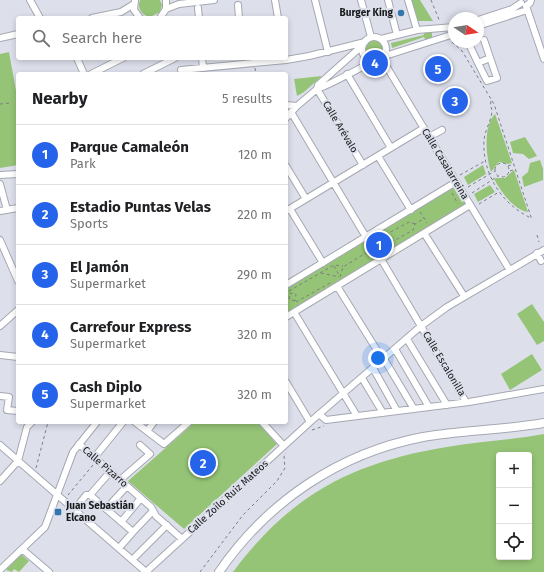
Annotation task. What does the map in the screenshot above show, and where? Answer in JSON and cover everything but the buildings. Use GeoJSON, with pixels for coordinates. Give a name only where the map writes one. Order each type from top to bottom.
{"type":"FeatureCollection","features":[{"type":"Feature","properties":{"kind":"main road"},"geometry":{"type":"LineString","coordinates":[[219,572],[244,539],[264,518],[306,484],[326,471],[382,448],[423,437],[544,423]]}},
{"type":"Feature","properties":{"kind":"street"},"geometry":{"type":"LineString","coordinates":[[30,0],[39,16]]}},
{"type":"Feature","properties":{"kind":"street"},"geometry":{"type":"LineString","coordinates":[[161,16],[166,9],[166,0]]}},
{"type":"Feature","properties":{"kind":"street"},"geometry":{"type":"LineString","coordinates":[[166,9],[179,4],[214,0]]}},
{"type":"Feature","properties":{"kind":"street"},"geometry":{"type":"LineString","coordinates":[[275,0],[278,16]]}},
{"type":"Feature","properties":{"kind":"street"},"geometry":{"type":"LineString","coordinates":[[315,0],[328,52]]}},
{"type":"Feature","properties":{"kind":"street"},"geometry":{"type":"LineString","coordinates":[[361,0],[371,38]]}},
{"type":"Feature","properties":{"kind":"street"},"geometry":{"type":"LineString","coordinates":[[388,0],[397,35]]}},
{"type":"Feature","properties":{"kind":"street"},"geometry":{"type":"LineString","coordinates":[[408,0],[416,30]]}},
{"type":"Feature","properties":{"kind":"street"},"geometry":{"type":"LineString","coordinates":[[484,18],[530,3],[531,0]]}},
{"type":"Feature","properties":{"kind":"street"},"geometry":{"type":"LineString","coordinates":[[102,16],[121,12],[138,16],[134,2],[121,12]]}},
{"type":"Feature","properties":{"kind":"street"},"geometry":{"type":"LineString","coordinates":[[238,5],[239,16]]}},
{"type":"Feature","properties":{"kind":"street"},"geometry":{"type":"LineString","coordinates":[[524,5],[544,59]]}},
{"type":"Feature","properties":{"kind":"street"},"geometry":{"type":"LineString","coordinates":[[484,23],[524,5]]}},
{"type":"Feature","properties":{"kind":"street"},"geometry":{"type":"LineString","coordinates":[[198,8],[199,16]]}},
{"type":"Feature","properties":{"kind":"street"},"geometry":{"type":"LineString","coordinates":[[288,116],[317,89],[318,85],[371,38],[381,39],[416,30],[448,28]]}},
{"type":"Feature","properties":{"kind":"street"},"geometry":{"type":"LineString","coordinates":[[433,29],[436,34],[434,41]]}},
{"type":"Feature","properties":{"kind":"street"},"geometry":{"type":"LineString","coordinates":[[0,38],[16,34]]}},
{"type":"Feature","properties":{"kind":"street"},"geometry":{"type":"LineString","coordinates":[[317,89],[321,89],[372,62],[447,37]]}},
{"type":"Feature","properties":{"kind":"street"},"geometry":{"type":"LineString","coordinates":[[381,39],[386,45],[383,58]]}},
{"type":"Feature","properties":{"kind":"street"},"geometry":{"type":"LineString","coordinates":[[471,48],[487,81],[497,78],[484,40]]}},
{"type":"Feature","properties":{"kind":"street"},"geometry":{"type":"LineString","coordinates":[[288,59],[328,52],[364,43]]}},
{"type":"Feature","properties":{"kind":"street"},"geometry":{"type":"LineString","coordinates":[[364,43],[364,56],[372,62]]}},
{"type":"Feature","properties":{"kind":"street","name":"Calle Casalarreina"},"geometry":{"type":"LineString","coordinates":[[383,58],[429,137],[457,179],[470,205],[509,269]]}},
{"type":"Feature","properties":{"kind":"street"},"geometry":{"type":"LineString","coordinates":[[478,63],[490,58]]}},
{"type":"Feature","properties":{"kind":"street"},"geometry":{"type":"LineString","coordinates":[[78,60],[83,72]]}},
{"type":"Feature","properties":{"kind":"street"},"geometry":{"type":"LineString","coordinates":[[95,72],[119,60]]}},
{"type":"Feature","properties":{"kind":"street"},"geometry":{"type":"LineString","coordinates":[[147,72],[171,60]]}},
{"type":"Feature","properties":{"kind":"street"},"geometry":{"type":"LineString","coordinates":[[176,60],[181,72],[243,61],[264,60]]}},
{"type":"Feature","properties":{"kind":"street"},"geometry":{"type":"LineString","coordinates":[[202,60],[203,68]]}},
{"type":"Feature","properties":{"kind":"street"},"geometry":{"type":"LineString","coordinates":[[347,74],[391,148]]}},
{"type":"Feature","properties":{"kind":"street","name":"Calle Arévalo"},"geometry":{"type":"LineString","coordinates":[[317,89],[363,165]]}},
{"type":"Feature","properties":{"kind":"street"},"geometry":{"type":"LineString","coordinates":[[288,105],[297,106]]}},
{"type":"Feature","properties":{"kind":"street"},"geometry":{"type":"LineString","coordinates":[[291,112],[335,182],[366,237]]}},
{"type":"Feature","properties":{"kind":"street"},"geometry":{"type":"LineString","coordinates":[[323,263],[288,210],[424,128]]}},
{"type":"Feature","properties":{"kind":"street"},"geometry":{"type":"LineString","coordinates":[[429,137],[442,130]]}},
{"type":"Feature","properties":{"kind":"street"},"geometry":{"type":"LineString","coordinates":[[378,156],[411,210]]}},
{"type":"Feature","properties":{"kind":"street"},"geometry":{"type":"LineString","coordinates":[[288,169],[306,199]]}},
{"type":"Feature","properties":{"kind":"street"},"geometry":{"type":"LineString","coordinates":[[0,175],[16,174]]}},
{"type":"Feature","properties":{"kind":"street"},"geometry":{"type":"LineString","coordinates":[[288,287],[330,258],[448,187],[457,179]]}},
{"type":"Feature","properties":{"kind":"street"},"geometry":{"type":"LineString","coordinates":[[0,184],[3,210],[16,208]]}},
{"type":"Feature","properties":{"kind":"street"},"geometry":{"type":"LineString","coordinates":[[288,316],[337,286],[342,279],[384,258],[470,205]]}},
{"type":"Feature","properties":{"kind":"street"},"geometry":{"type":"LineString","coordinates":[[424,233],[464,296]]}},
{"type":"Feature","properties":{"kind":"street"},"geometry":{"type":"LineString","coordinates":[[0,240],[16,276]]}},
{"type":"Feature","properties":{"kind":"street","name":"Calle Zoilo Ruiz Mateos"},"geometry":{"type":"LineString","coordinates":[[148,571],[286,447],[310,422],[421,326],[464,296],[544,250]]}},
{"type":"Feature","properties":{"kind":"street"},"geometry":{"type":"LineString","coordinates":[[537,253],[541,261]]}},
{"type":"Feature","properties":{"kind":"street","name":"Calle Escalonilla"},"geometry":{"type":"LineString","coordinates":[[384,258],[421,326],[466,402]]}},
{"type":"Feature","properties":{"kind":"street"},"geometry":{"type":"LineString","coordinates":[[337,286],[414,409]]}},
{"type":"Feature","properties":{"kind":"street"},"geometry":{"type":"LineString","coordinates":[[1,323],[16,312]]}},
{"type":"Feature","properties":{"kind":"street"},"geometry":{"type":"LineString","coordinates":[[294,312],[357,416]]}},
{"type":"Feature","properties":{"kind":"street"},"geometry":{"type":"LineString","coordinates":[[406,339],[446,405]]}},
{"type":"Feature","properties":{"kind":"street"},"geometry":{"type":"LineString","coordinates":[[395,349],[429,407]]}},
{"type":"Feature","properties":{"kind":"street"},"geometry":{"type":"LineString","coordinates":[[0,355],[16,357]]}},
{"type":"Feature","properties":{"kind":"street"},"geometry":{"type":"LineString","coordinates":[[373,368],[397,411]]}},
{"type":"Feature","properties":{"kind":"street"},"geometry":{"type":"LineString","coordinates":[[362,378],[383,413]]}},
{"type":"Feature","properties":{"kind":"street"},"geometry":{"type":"LineString","coordinates":[[288,385],[310,422]]}},
{"type":"Feature","properties":{"kind":"street"},"geometry":{"type":"LineString","coordinates":[[319,414],[326,420],[446,405],[544,389]]}},
{"type":"Feature","properties":{"kind":"street"},"geometry":{"type":"LineString","coordinates":[[0,396],[8,397],[7,410],[16,411]]}},
{"type":"Feature","properties":{"kind":"street"},"geometry":{"type":"LineString","coordinates":[[0,481],[18,461],[30,424]]}},
{"type":"Feature","properties":{"kind":"street"},"geometry":{"type":"LineString","coordinates":[[0,570],[45,527],[73,452],[95,424]]}},
{"type":"Feature","properties":{"kind":"street"},"geometry":{"type":"LineString","coordinates":[[95,459],[121,424]]}},
{"type":"Feature","properties":{"kind":"street"},"geometry":{"type":"LineString","coordinates":[[138,424],[164,444],[187,424]]}},
{"type":"Feature","properties":{"kind":"street"},"geometry":{"type":"LineString","coordinates":[[147,431],[152,424]]}},
{"type":"Feature","properties":{"kind":"street"},"geometry":{"type":"LineString","coordinates":[[264,424],[286,447]]}},
{"type":"Feature","properties":{"kind":"street","name":"Calle Pizarro"},"geometry":{"type":"LineString","coordinates":[[79,444],[141,498],[167,526],[182,539]]}},
{"type":"Feature","properties":{"kind":"street"},"geometry":{"type":"LineString","coordinates":[[0,445],[132,560],[148,571]]}},
{"type":"Feature","properties":{"kind":"street"},"geometry":{"type":"LineString","coordinates":[[120,480],[150,454],[140,445]]}},
{"type":"Feature","properties":{"kind":"street"},"geometry":{"type":"LineString","coordinates":[[75,509],[86,495],[90,495],[110,472]]}},
{"type":"Feature","properties":{"kind":"street"},"geometry":{"type":"LineString","coordinates":[[106,509],[127,486]]}},
{"type":"Feature","properties":{"kind":"street"},"geometry":{"type":"LineString","coordinates":[[90,495],[133,532]]}},
{"type":"Feature","properties":{"kind":"street"},"geometry":{"type":"LineString","coordinates":[[121,522],[141,498]]}},
{"type":"Feature","properties":{"kind":"street"},"geometry":{"type":"LineString","coordinates":[[119,548],[153,511]]}},
{"type":"Feature","properties":{"kind":"street"},"geometry":{"type":"LineString","coordinates":[[132,560],[167,526]]}},
{"type":"Feature","properties":{"kind":"street"},"geometry":{"type":"LineString","coordinates":[[22,549],[49,572]]}},
{"type":"Feature","properties":{"kind":"path"},"geometry":{"type":"LineString","coordinates":[[431,0],[441,25]]}},
{"type":"Feature","properties":{"kind":"path"},"geometry":{"type":"LineString","coordinates":[[447,37],[462,51],[494,104],[532,219],[520,212],[499,192],[489,175],[484,141],[492,111],[491,101]]}},
{"type":"Feature","properties":{"kind":"path"},"geometry":{"type":"LineString","coordinates":[[0,104],[10,103]]}},
{"type":"Feature","properties":{"kind":"path"},"geometry":{"type":"LineString","coordinates":[[457,179],[486,160]]}},
{"type":"Feature","properties":{"kind":"path"},"geometry":{"type":"LineString","coordinates":[[468,187],[496,171],[496,167],[500,164],[508,166],[514,164]]}},
{"type":"Feature","properties":{"kind":"path"},"geometry":{"type":"LineString","coordinates":[[508,166],[509,171]]}},
{"type":"Feature","properties":{"kind":"path"},"geometry":{"type":"LineString","coordinates":[[496,171],[498,175],[504,177],[509,171],[516,169]]}},
{"type":"Feature","properties":{"kind":"path"},"geometry":{"type":"LineString","coordinates":[[472,193],[498,175]]}},
{"type":"Feature","properties":{"kind":"path"},"geometry":{"type":"LineString","coordinates":[[448,187],[463,210]]}},
{"type":"Feature","properties":{"kind":"path"},"geometry":{"type":"LineString","coordinates":[[479,204],[499,192]]}},
{"type":"Feature","properties":{"kind":"path"},"geometry":{"type":"LineString","coordinates":[[417,206],[431,229]]}},
{"type":"Feature","properties":{"kind":"path"},"geometry":{"type":"LineString","coordinates":[[288,288],[334,265],[344,266],[387,240],[392,242],[412,230],[415,224],[425,218]]}},
{"type":"Feature","properties":{"kind":"path"},"geometry":{"type":"LineString","coordinates":[[387,240],[387,234],[409,222],[415,224]]}},
{"type":"Feature","properties":{"kind":"path"},"geometry":{"type":"LineString","coordinates":[[372,233],[384,258]]}},
{"type":"Feature","properties":{"kind":"path"},"geometry":{"type":"LineString","coordinates":[[537,235],[539,242]]}},
{"type":"Feature","properties":{"kind":"path"},"geometry":{"type":"LineString","coordinates":[[330,258],[342,279]]}},
{"type":"Feature","properties":{"kind":"path"},"geometry":{"type":"LineString","coordinates":[[342,279],[344,266]]}},
{"type":"Feature","properties":{"kind":"path"},"geometry":{"type":"LineString","coordinates":[[320,273],[342,279]]}},
{"type":"Feature","properties":{"kind":"path"},"geometry":{"type":"LineString","coordinates":[[296,302],[342,279]]}},
{"type":"Feature","properties":{"kind":"path"},"geometry":{"type":"LineString","coordinates":[[32,473],[37,467],[48,424]]}},
{"type":"Feature","properties":{"kind":"path"},"geometry":{"type":"LineString","coordinates":[[309,431],[330,425]]}},
{"type":"Feature","properties":{"kind":"path"},"geometry":{"type":"LineString","coordinates":[[200,572],[243,515],[277,481],[285,468],[284,456],[286,447]]}},
{"type":"Feature","properties":{"kind":"path"},"geometry":{"type":"LineString","coordinates":[[64,500],[95,459]]}},
{"type":"Feature","properties":{"kind":"green space"},"geometry":{"type":"Polygon","coordinates":[[[140,0],[160,0],[162,5],[160,12],[152,16],[147,16],[140,11],[140,0]]]}},
{"type":"Feature","properties":{"kind":"green space"},"geometry":{"type":"Polygon","coordinates":[[[410,0],[420,0],[433,21],[417,21],[410,0]]]}},
{"type":"Feature","properties":{"kind":"green space"},"geometry":{"type":"Polygon","coordinates":[[[423,31],[432,32],[432,39],[426,41],[424,37],[392,48],[391,43],[424,35],[423,31]]]}},
{"type":"Feature","properties":{"kind":"green space"},"geometry":{"type":"Polygon","coordinates":[[[371,40],[379,40],[384,45],[382,56],[379,58],[371,58],[366,53],[366,45],[371,40]]]}},
{"type":"Feature","properties":{"kind":"green space"},"geometry":{"type":"Polygon","coordinates":[[[9,52],[16,91],[16,165],[0,168],[0,54],[9,52]]]}},
{"type":"Feature","properties":{"kind":"green space"},"geometry":{"type":"Polygon","coordinates":[[[322,76],[304,92],[297,96],[294,79],[322,76]]]}},
{"type":"Feature","properties":{"kind":"green space"},"geometry":{"type":"Polygon","coordinates":[[[495,114],[512,163],[508,164],[499,162],[491,172],[487,150],[487,133],[491,119],[495,114]]]}},
{"type":"Feature","properties":{"kind":"green space"},"geometry":{"type":"Polygon","coordinates":[[[525,137],[537,156],[529,159],[523,154],[513,153],[510,142],[525,137]]]}},
{"type":"Feature","properties":{"kind":"green space"},"geometry":{"type":"Polygon","coordinates":[[[540,160],[543,169],[543,180],[524,187],[522,177],[528,172],[530,163],[540,160]]]}},
{"type":"Feature","properties":{"kind":"green space"},"geometry":{"type":"Polygon","coordinates":[[[483,165],[486,174],[468,185],[464,177],[483,165]]]}},
{"type":"Feature","properties":{"kind":"green space"},"geometry":{"type":"Polygon","coordinates":[[[514,170],[528,212],[523,211],[513,204],[504,195],[494,179],[505,178],[514,170]]]}},
{"type":"Feature","properties":{"kind":"green space"},"geometry":{"type":"Polygon","coordinates":[[[490,185],[495,192],[478,202],[474,194],[490,185]]]}},
{"type":"Feature","properties":{"kind":"green space"},"geometry":{"type":"Polygon","coordinates":[[[451,187],[456,189],[465,203],[465,205],[288,314],[288,286],[451,187]]]}},
{"type":"Feature","properties":{"kind":"green space"},"geometry":{"type":"Polygon","coordinates":[[[532,304],[544,322],[544,341],[537,345],[517,314],[532,304]]]}},
{"type":"Feature","properties":{"kind":"green space"},"geometry":{"type":"Polygon","coordinates":[[[532,354],[542,370],[510,390],[501,374],[532,354]]]}},
{"type":"Feature","properties":{"kind":"green space"},"geometry":{"type":"Polygon","coordinates":[[[193,424],[259,424],[277,444],[184,529],[128,481],[193,424]]]}},
{"type":"Feature","properties":{"kind":"green space"},"geometry":{"type":"Polygon","coordinates":[[[544,434],[544,572],[233,572],[255,545],[277,522],[326,486],[353,473],[382,462],[459,445],[544,434]]]}},
{"type":"Feature","properties":{"kind":"green space"},"geometry":{"type":"Polygon","coordinates":[[[21,554],[29,561],[19,572],[14,569],[12,572],[6,570],[21,554]]]}},
{"type":"Feature","properties":{"kind":"place","name":"Burger King"},"geometry":{"type":"Point","coordinates":[401,13]}},
{"type":"Feature","properties":{"kind":"place","name":"Carrefour Express"},"geometry":{"type":"Point","coordinates":[375,63]}},
{"type":"Feature","properties":{"kind":"place","name":"Cash Diplo"},"geometry":{"type":"Point","coordinates":[438,69]}},
{"type":"Feature","properties":{"kind":"place","name":"El Jamón"},"geometry":{"type":"Point","coordinates":[455,101]}},
{"type":"Feature","properties":{"kind":"place","name":"Parque Camaleón"},"geometry":{"type":"Point","coordinates":[379,245]}},
{"type":"Feature","properties":{"kind":"place","name":"Estadio Puntas Velas"},"geometry":{"type":"Point","coordinates":[203,463]}},
{"type":"Feature","properties":{"kind":"place","name":"Juan Sebastián Elcano"},"geometry":{"type":"Point","coordinates":[58,512]}}]}
